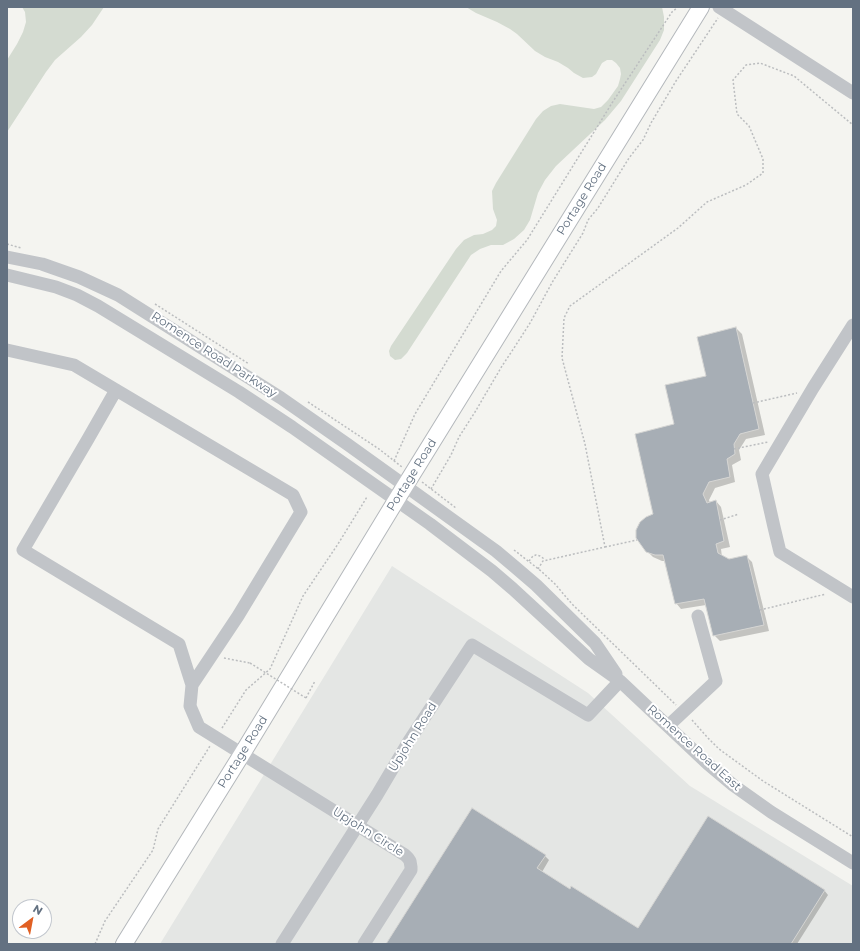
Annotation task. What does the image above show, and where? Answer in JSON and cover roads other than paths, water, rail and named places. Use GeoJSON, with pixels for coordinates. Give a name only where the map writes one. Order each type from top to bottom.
{"type":"FeatureCollection","features":[{"type":"Feature","properties":{"kind":"main road","name":"Portage Road"},"geometry":{"type":"LineString","coordinates":[[124,944],[242,754],[396,500],[701,7]]}},
{"type":"Feature","properties":{"kind":"street"},"geometry":{"type":"LineString","coordinates":[[721,8],[853,93]]}},
{"type":"Feature","properties":{"kind":"street","name":"Romence Road Parkway"},"geometry":{"type":"LineString","coordinates":[[7,257],[42,264],[79,277],[118,295],[281,398],[405,486]]}},
{"type":"Feature","properties":{"kind":"street","name":"Romence Road Parkway"},"geometry":{"type":"LineString","coordinates":[[7,275],[56,287],[98,306],[266,410],[396,500]]}},
{"type":"Feature","properties":{"kind":"street"},"geometry":{"type":"LineString","coordinates":[[853,325],[813,388],[762,474],[780,552],[853,597]]}},
{"type":"Feature","properties":{"kind":"street"},"geometry":{"type":"LineString","coordinates":[[7,350],[74,366],[293,495],[301,512],[238,616],[192,684]]}},
{"type":"Feature","properties":{"kind":"street"},"geometry":{"type":"LineString","coordinates":[[116,390],[23,550],[179,644],[192,684]]}},
{"type":"Feature","properties":{"kind":"street","name":"Romence Road East"},"geometry":{"type":"LineString","coordinates":[[405,486],[496,551],[536,585],[595,643],[620,681]]}},
{"type":"Feature","properties":{"kind":"street","name":"Romence Road East"},"geometry":{"type":"LineString","coordinates":[[396,500],[492,571],[589,659],[620,681],[708,764],[733,785],[771,812],[853,863]]}},
{"type":"Feature","properties":{"kind":"street"},"geometry":{"type":"LineString","coordinates":[[668,726],[716,681],[698,616]]}},
{"type":"Feature","properties":{"kind":"street","name":"Upjohn Road"},"geometry":{"type":"LineString","coordinates":[[282,944],[358,826],[409,741],[472,645],[588,715],[620,681]]}},
{"type":"Feature","properties":{"kind":"street","name":"Upjohn Circle"},"geometry":{"type":"LineString","coordinates":[[192,684],[190,706],[199,727],[405,855],[410,861],[412,867],[411,870],[364,944]]}}]}
